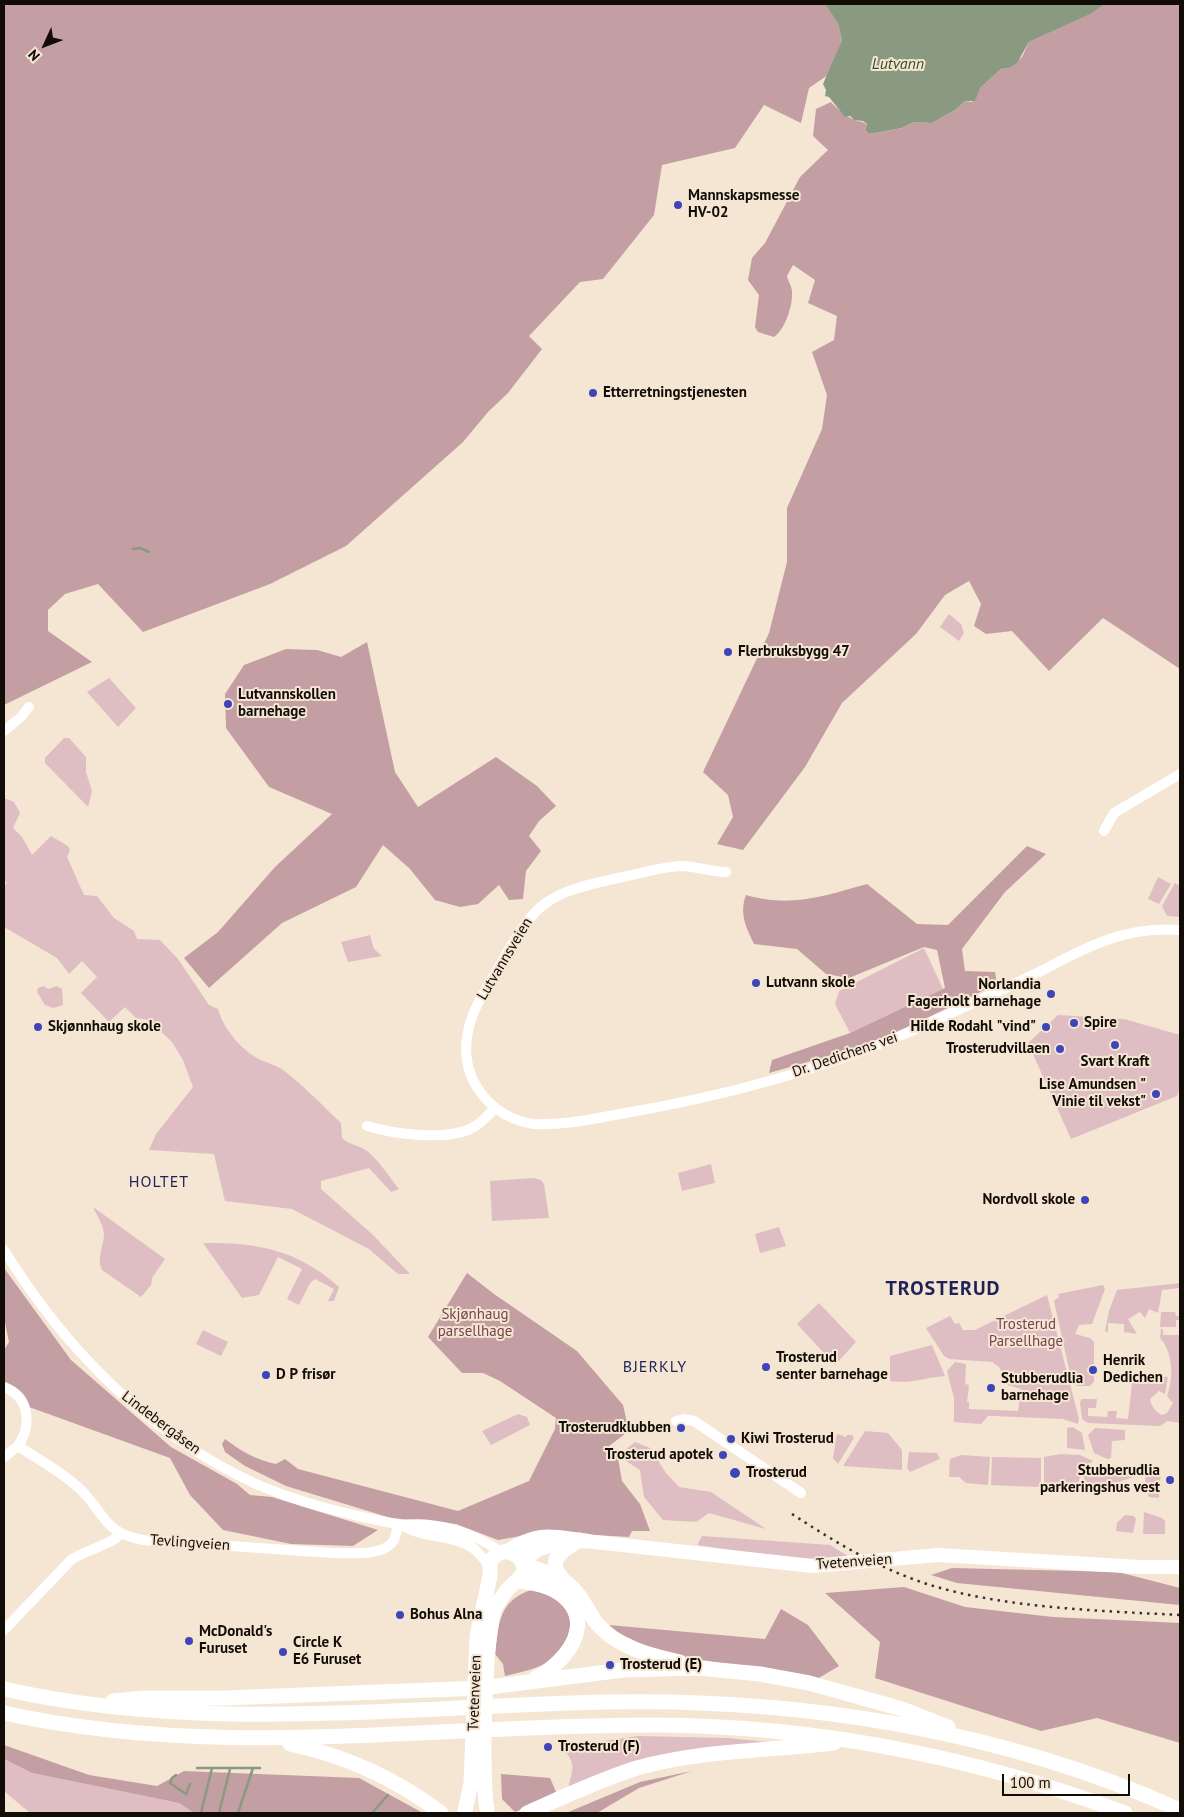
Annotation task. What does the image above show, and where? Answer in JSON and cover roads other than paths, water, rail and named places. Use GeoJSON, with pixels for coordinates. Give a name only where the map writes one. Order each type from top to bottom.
{"type":"FeatureCollection","features":[{"type":"Feature","properties":{"kind":"highway","name":"Tvetenveien"},"geometry":{"type":"LineString","coordinates":[[464,1812],[477,1769],[481,1679],[478,1624],[493,1557],[524,1542],[540,1537],[551,1535],[578,1540]]}},
{"type":"Feature","properties":{"kind":"highway","name":"Tvetenveien"},"geometry":{"type":"LineString","coordinates":[[481,1679],[492,1619],[499,1601],[523,1573],[522,1562],[538,1549],[578,1540]]}},
{"type":"Feature","properties":{"kind":"highway"},"geometry":{"type":"LineString","coordinates":[[530,1681],[558,1663],[572,1646],[576,1635],[577,1623],[574,1610],[554,1564],[557,1556],[578,1540]]}},
{"type":"Feature","properties":{"kind":"highway"},"geometry":{"type":"LineString","coordinates":[[504,1552],[519,1557],[522,1562],[562,1585],[607,1633],[633,1649],[698,1668]]}},
{"type":"Feature","properties":{"kind":"highway"},"geometry":{"type":"LineString","coordinates":[[490,1570],[499,1585],[515,1583],[562,1585]]}},
{"type":"Feature","properties":{"kind":"highway"},"geometry":{"type":"LineString","coordinates":[[89,1704],[144,1698],[226,1698],[474,1689],[623,1670],[698,1668],[770,1675],[830,1688],[902,1709],[988,1744]]}},
{"type":"Feature","properties":{"kind":"highway"},"geometry":{"type":"LineString","coordinates":[[4,1689],[89,1704],[165,1712],[231,1714],[607,1702],[703,1702],[843,1715],[901,1725],[988,1744],[1084,1773],[1180,1810]]}},
{"type":"Feature","properties":{"kind":"highway"},"geometry":{"type":"LineString","coordinates":[[4,1713],[52,1722],[133,1733],[195,1738],[264,1738],[658,1725],[760,1729],[857,1740],[922,1752],[991,1769],[1076,1795],[1125,1813]]}},
{"type":"Feature","properties":{"kind":"highway"},"geometry":{"type":"LineString","coordinates":[[264,1738],[334,1755],[381,1775],[441,1813]]}},
{"type":"Feature","properties":{"kind":"highway"},"geometry":{"type":"LineString","coordinates":[[527,1813],[588,1785],[637,1768],[730,1751],[857,1740]]}},
{"type":"Feature","properties":{"kind":"highway","name":"Tvetenveien"},"geometry":{"type":"LineString","coordinates":[[477,1769],[489,1811]]}},
{"type":"Feature","properties":{"kind":"highway"},"geometry":{"type":"LineString","coordinates":[[464,1812],[473,1807],[489,1811]]}},
{"type":"Feature","properties":{"kind":"main road","name":"Tvetenveien"},"geometry":{"type":"LineString","coordinates":[[578,1540],[798,1565],[841,1565],[922,1556],[955,1555],[1140,1567],[1180,1566]]}},
{"type":"Feature","properties":{"kind":"main road","name":"Tvetenveien"},"geometry":{"type":"LineString","coordinates":[[1140,1567],[1180,1575]]}},
{"type":"Feature","properties":{"kind":"street"},"geometry":{"type":"LineString","coordinates":[[4,731],[21,717],[29,707]]}},
{"type":"Feature","properties":{"kind":"street"},"geometry":{"type":"LineString","coordinates":[[1104,831],[1114,813],[1180,774]]}},
{"type":"Feature","properties":{"kind":"street","name":"Lutvannsveien"},"geometry":{"type":"LineString","coordinates":[[495,1108],[476,1087],[470,1073],[466,1052],[468,1028],[481,998],[513,943],[534,912],[554,897],[569,890],[658,869],[685,866],[726,872]]}},
{"type":"Feature","properties":{"kind":"street","name":"Dr. Dedichens vei"},"geometry":{"type":"LineString","coordinates":[[495,1108],[521,1121],[556,1123],[652,1108],[740,1088],[804,1070],[880,1044],[1108,939],[1138,931],[1180,930]]}},
{"type":"Feature","properties":{"kind":"street"},"geometry":{"type":"LineString","coordinates":[[367,1126],[401,1135],[461,1132],[475,1126],[495,1108]]}},
{"type":"Feature","properties":{"kind":"street","name":"Lindebergåsen"},"geometry":{"type":"LineString","coordinates":[[4,1250],[43,1306],[106,1380],[158,1425],[197,1452],[251,1481],[329,1509],[400,1524],[415,1523],[460,1532],[504,1552]]}},
{"type":"Feature","properties":{"kind":"street"},"geometry":{"type":"LineString","coordinates":[[4,1387],[19,1397],[26,1411],[26,1427],[18,1446],[4,1457]]}},
{"type":"Feature","properties":{"kind":"street"},"geometry":{"type":"LineString","coordinates":[[676,1421],[684,1419],[694,1421],[801,1493]]}},
{"type":"Feature","properties":{"kind":"street"},"geometry":{"type":"LineString","coordinates":[[4,1630],[71,1560],[83,1552],[116,1539],[121,1533],[105,1522],[78,1487],[18,1446]]}},
{"type":"Feature","properties":{"kind":"street","name":"Lindebergåsen"},"geometry":{"type":"LineString","coordinates":[[400,1524],[414,1532],[467,1545],[479,1553],[490,1570]]}},
{"type":"Feature","properties":{"kind":"street","name":"Tevlingveien"},"geometry":{"type":"LineString","coordinates":[[121,1533],[143,1540],[332,1553],[381,1550],[394,1540],[400,1524]]}},
{"type":"Feature","properties":{"kind":"water","name":"Lutvann"},"geometry":{"type":"Polygon","coordinates":[[[825,4],[1105,4],[1090,14],[1029,42],[1017,63],[1009,68],[1001,69],[980,88],[975,101],[965,101],[955,110],[932,123],[914,122],[902,128],[869,134],[866,130],[867,124],[863,121],[854,120],[850,116],[845,117],[829,97],[825,96],[826,90],[823,84],[842,40],[838,24],[825,4]]]}},
{"type":"Feature","properties":{"kind":"waterway"},"geometry":{"type":"LineString","coordinates":[[133,549],[140,548],[149,552]]}},
{"type":"Feature","properties":{"kind":"waterway"},"geometry":{"type":"LineString","coordinates":[[197,1768],[260,1768]]}},
{"type":"Feature","properties":{"kind":"waterway"},"geometry":{"type":"LineString","coordinates":[[201,1813],[212,1768]]}},
{"type":"Feature","properties":{"kind":"waterway"},"geometry":{"type":"LineString","coordinates":[[238,1813],[253,1768]]}},
{"type":"Feature","properties":{"kind":"waterway"},"geometry":{"type":"LineString","coordinates":[[219,1813],[230,1769]]}},
{"type":"Feature","properties":{"kind":"waterway"},"geometry":{"type":"LineString","coordinates":[[176,1775],[170,1783],[186,1794],[190,1784]]}},
{"type":"Feature","properties":{"kind":"waterway"},"geometry":{"type":"LineString","coordinates":[[372,1813],[388,1795]]}},
{"type":"Feature","properties":{"kind":"railway"},"geometry":{"type":"LineString","coordinates":[[792,1514],[874,1562],[909,1578],[956,1592],[1052,1607],[1180,1615]]}},
{"type":"Feature","properties":{"kind":"place","name":"Mannskapsmesse HV-02"},"geometry":{"type":"Point","coordinates":[678,205]}},
{"type":"Feature","properties":{"kind":"place","name":"Etterretningstjenesten"},"geometry":{"type":"Point","coordinates":[593,393]}},
{"type":"Feature","properties":{"kind":"place","name":"Flerbruksbygg 47"},"geometry":{"type":"Point","coordinates":[728,652]}},
{"type":"Feature","properties":{"kind":"place","name":"Lutvannskollen barnehage"},"geometry":{"type":"Point","coordinates":[228,704]}},
{"type":"Feature","properties":{"kind":"place","name":"Lutvann skole"},"geometry":{"type":"Point","coordinates":[756,983]}},
{"type":"Feature","properties":{"kind":"place","name":"Norlandia Fagerholt barnehage"},"geometry":{"type":"Point","coordinates":[1051,994]}},
{"type":"Feature","properties":{"kind":"place","name":"Spire"},"geometry":{"type":"Point","coordinates":[1074,1023]}},
{"type":"Feature","properties":{"kind":"place","name":"Skjønnhaug skole"},"geometry":{"type":"Point","coordinates":[38,1027]}},
{"type":"Feature","properties":{"kind":"place","name":"Hilde Rodahl \"vind\""},"geometry":{"type":"Point","coordinates":[1046,1027]}},
{"type":"Feature","properties":{"kind":"place","name":"Svart Kraft"},"geometry":{"type":"Point","coordinates":[1115,1045]}},
{"type":"Feature","properties":{"kind":"place","name":"Trosterudvillaen"},"geometry":{"type":"Point","coordinates":[1060,1049]}},
{"type":"Feature","properties":{"kind":"place","name":"Lise Amundsen \" Vinie til vekst\""},"geometry":{"type":"Point","coordinates":[1156,1094]}},
{"type":"Feature","properties":{"kind":"place","name":"Nordvoll skole"},"geometry":{"type":"Point","coordinates":[1085,1200]}},
{"type":"Feature","properties":{"kind":"place","name":"Trosterud senter barnehage"},"geometry":{"type":"Point","coordinates":[766,1367]}},
{"type":"Feature","properties":{"kind":"place","name":"Henrik Dedichen"},"geometry":{"type":"Point","coordinates":[1093,1370]}},
{"type":"Feature","properties":{"kind":"place","name":"D P frisør"},"geometry":{"type":"Point","coordinates":[266,1375]}},
{"type":"Feature","properties":{"kind":"place","name":"Stubberudlia barnehage"},"geometry":{"type":"Point","coordinates":[991,1388]}},
{"type":"Feature","properties":{"kind":"place","name":"Trosterudklubben"},"geometry":{"type":"Point","coordinates":[681,1428]}},
{"type":"Feature","properties":{"kind":"place","name":"Kiwi Trosterud"},"geometry":{"type":"Point","coordinates":[731,1439]}},
{"type":"Feature","properties":{"kind":"place","name":"Trosterud apotek"},"geometry":{"type":"Point","coordinates":[723,1455]}},
{"type":"Feature","properties":{"kind":"place","name":"Trosterud"},"geometry":{"type":"Point","coordinates":[735,1473]}},
{"type":"Feature","properties":{"kind":"place","name":"Stubberudlia parkeringshus vest"},"geometry":{"type":"Point","coordinates":[1170,1480]}},
{"type":"Feature","properties":{"kind":"place","name":"Bohus Alna"},"geometry":{"type":"Point","coordinates":[400,1615]}},
{"type":"Feature","properties":{"kind":"place","name":"McDonald's Furuset"},"geometry":{"type":"Point","coordinates":[189,1641]}},
{"type":"Feature","properties":{"kind":"place","name":"Circle K E6 Furuset"},"geometry":{"type":"Point","coordinates":[283,1652]}},
{"type":"Feature","properties":{"kind":"place","name":"Trosterud (E)"},"geometry":{"type":"Point","coordinates":[610,1665]}},
{"type":"Feature","properties":{"kind":"place","name":"Trosterud (F)"},"geometry":{"type":"Point","coordinates":[548,1747]}},
{"type":"Feature","properties":{"kind":"district","name":"HOLTET"},"geometry":{"type":"Point","coordinates":[159,1182]}},
{"type":"Feature","properties":{"kind":"district","name":"TROSTERUD"},"geometry":{"type":"Point","coordinates":[943,1289]}},
{"type":"Feature","properties":{"kind":"district","name":"BJERKLY"},"geometry":{"type":"Point","coordinates":[655,1367]}},
{"type":"Feature","properties":{"kind":"park label","name":"Skjønhaug parsellhage"},"geometry":{"type":"Point","coordinates":[475,1324]}},
{"type":"Feature","properties":{"kind":"park label","name":"Trosterud Parsellhage"},"geometry":{"type":"Point","coordinates":[1026,1334]}}]}
